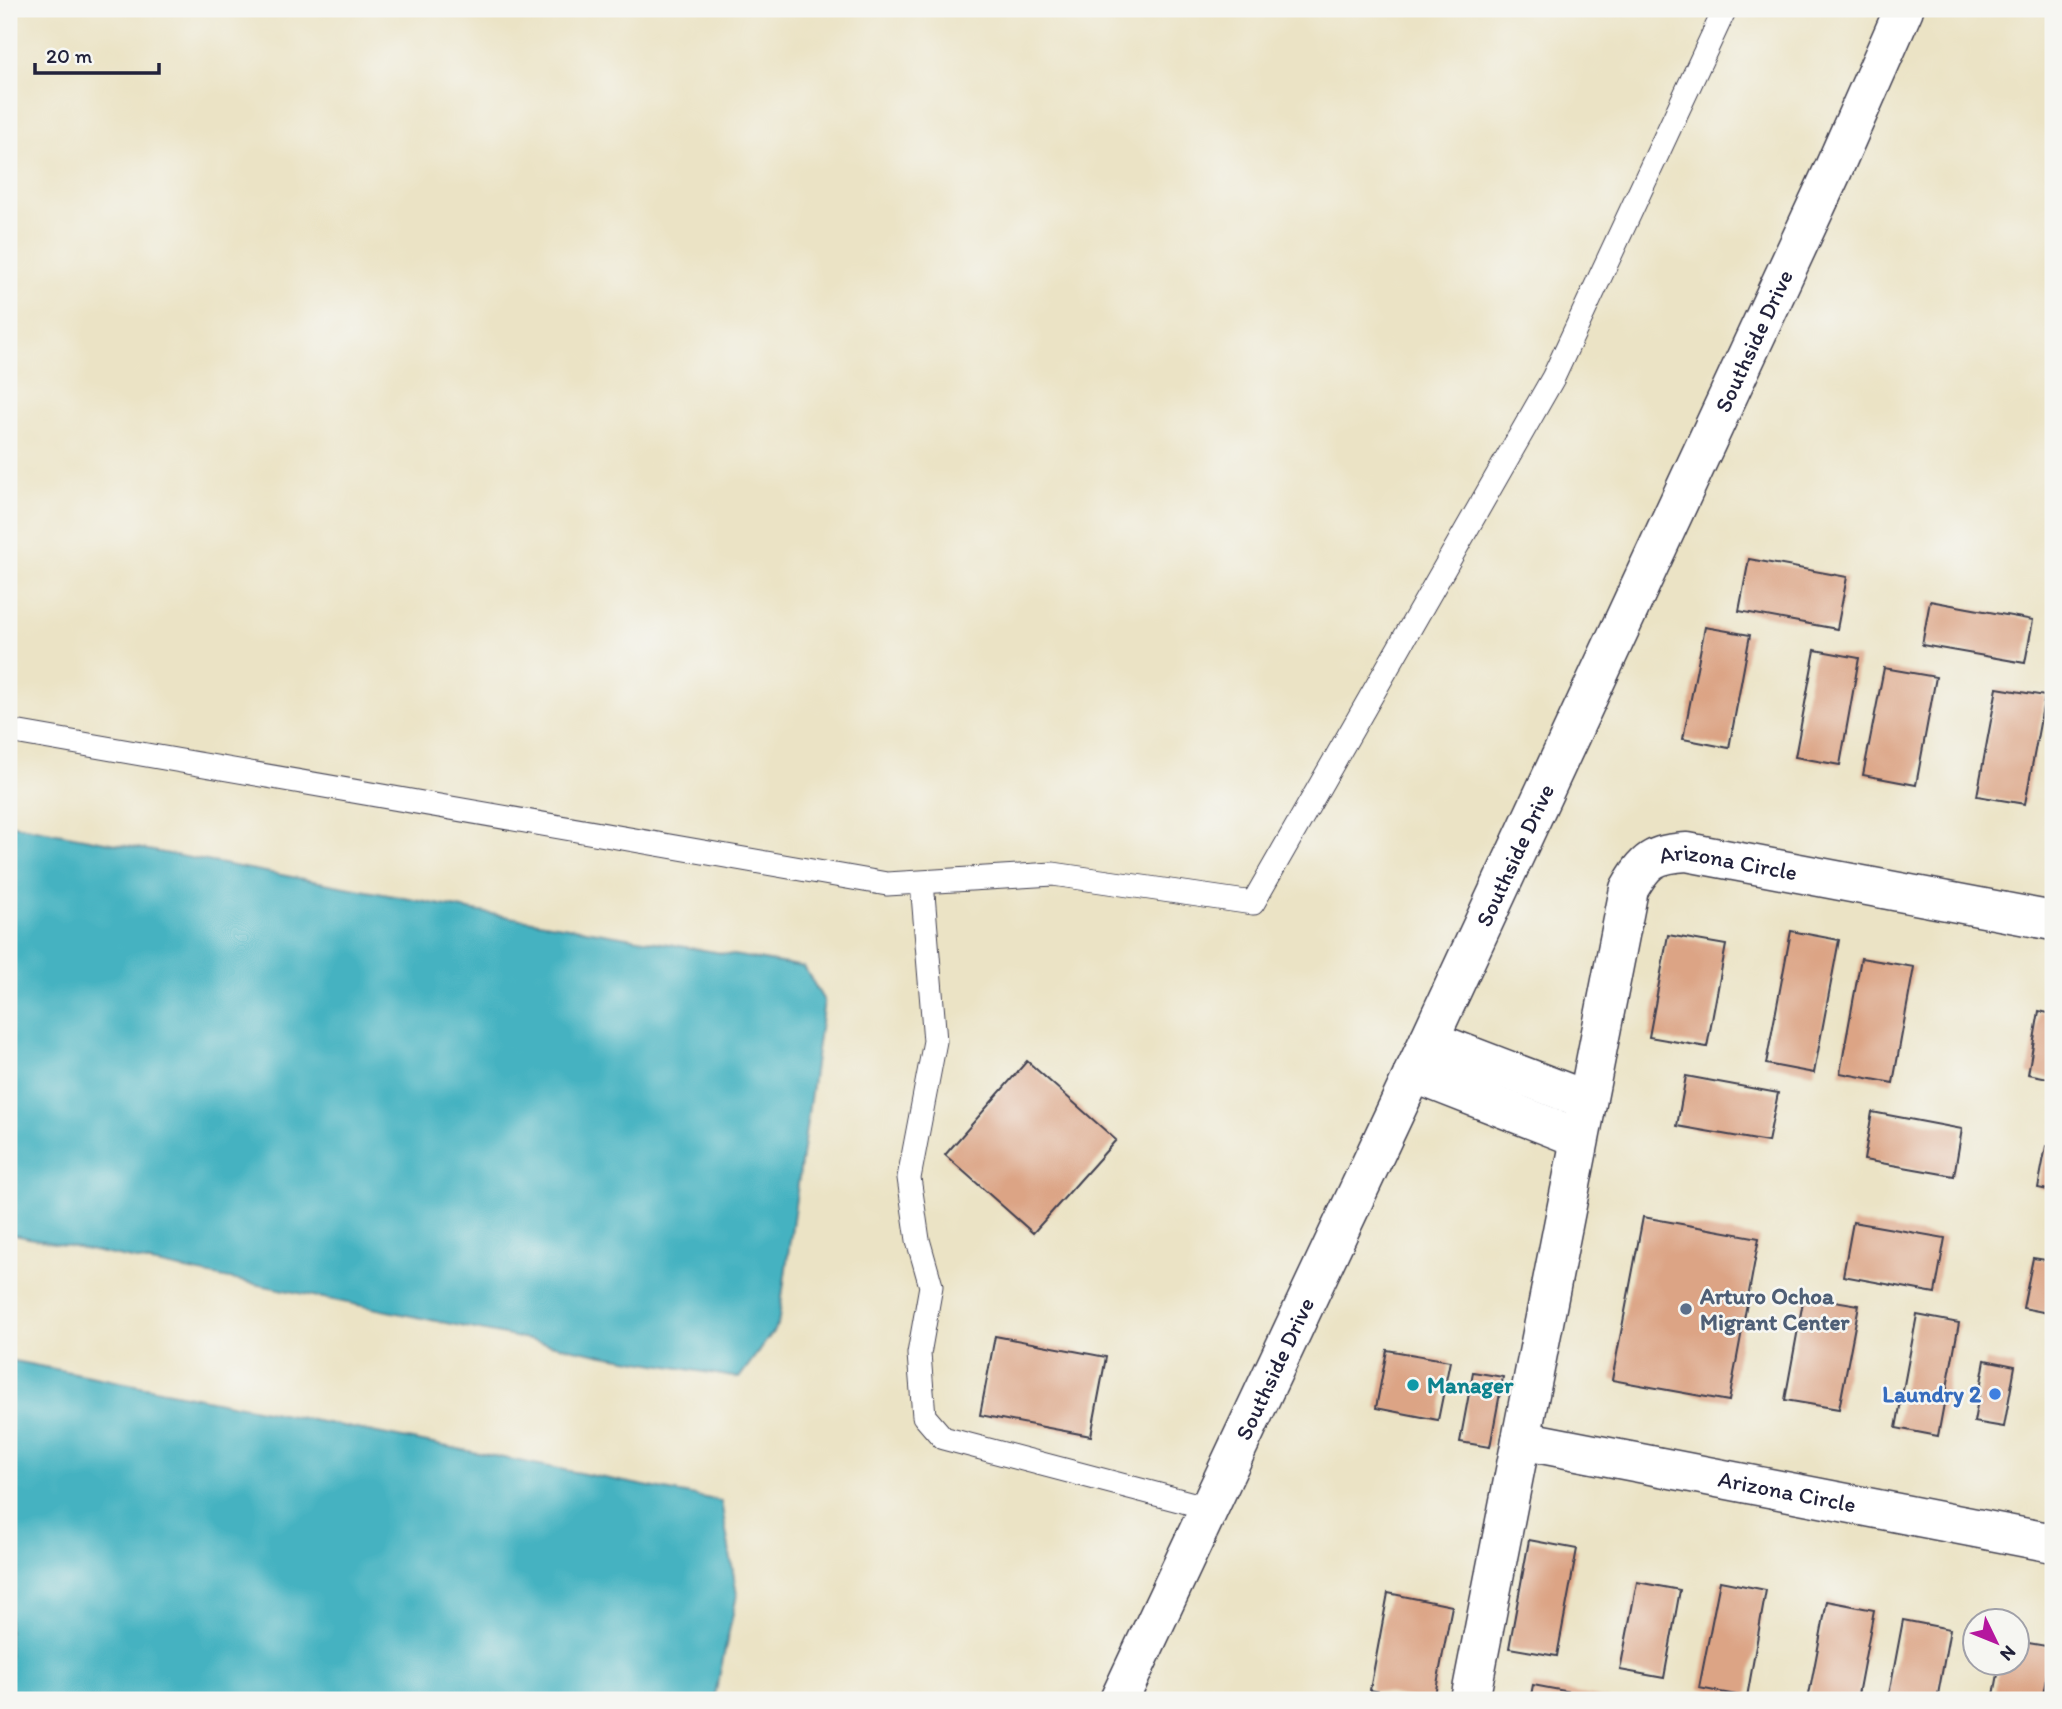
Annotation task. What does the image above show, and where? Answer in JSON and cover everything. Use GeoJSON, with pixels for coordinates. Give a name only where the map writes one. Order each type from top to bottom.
{"type":"FeatureCollection","features":[{"type":"Feature","properties":{"kind":"street","name":"Southside Drive"},"geometry":{"type":"LineString","coordinates":[[1119,1700],[1827,183],[1904,9]]}},
{"type":"Feature","properties":{"kind":"street","name":"Arizona Circle"},"geometry":{"type":"LineString","coordinates":[[1469,1700],[1629,889],[1640,870],[1662,853],[1687,852],[2053,921]]}},
{"type":"Feature","properties":{"kind":"street"},"geometry":{"type":"LineString","coordinates":[[1421,1057],[1586,1100]]}},
{"type":"Feature","properties":{"kind":"street"},"geometry":{"type":"LineString","coordinates":[[1421,1057],[1578,1138]]}},
{"type":"Feature","properties":{"kind":"street","name":"Arizona Circle"},"geometry":{"type":"LineString","coordinates":[[1521,1440],[2053,1543]]}},
{"type":"Feature","properties":{"kind":"lane"},"geometry":{"type":"LineString","coordinates":[[9,730],[887,884],[1053,874],[1253,903],[1553,378],[1724,9]]}},
{"type":"Feature","properties":{"kind":"lane"},"geometry":{"type":"LineString","coordinates":[[922,882],[935,1041],[909,1178],[918,1240],[931,1286],[919,1354],[923,1416],[943,1438],[1209,1508]]}},
{"type":"Feature","properties":{"kind":"water"},"geometry":{"type":"Polygon","coordinates":[[[9,824],[463,909],[804,967],[824,1001],[778,1325],[739,1378],[603,1355],[9,1234],[9,824]]]}},
{"type":"Feature","properties":{"kind":"water"},"geometry":{"type":"Polygon","coordinates":[[[9,1360],[721,1501],[737,1595],[714,1700],[9,1700],[9,1360]]]}},
{"type":"Feature","properties":{"kind":"building"},"geometry":{"type":"Polygon","coordinates":[[[1749,559],[1847,577],[1837,629],[1739,611],[1749,559]]]}},
{"type":"Feature","properties":{"kind":"building"},"geometry":{"type":"Polygon","coordinates":[[[1930,601],[2033,620],[2025,663],[1922,645],[1930,601]]]}},
{"type":"Feature","properties":{"kind":"building"},"geometry":{"type":"Polygon","coordinates":[[[1705,627],[1750,635],[1729,748],[1683,739],[1705,627]]]}},
{"type":"Feature","properties":{"kind":"building"},"geometry":{"type":"Polygon","coordinates":[[[1815,650],[1859,658],[1840,765],[1795,757],[1815,650]]]}},
{"type":"Feature","properties":{"kind":"building"},"geometry":{"type":"Polygon","coordinates":[[[1884,668],[1936,677],[1916,785],[1863,775],[1884,668]]]}},
{"type":"Feature","properties":{"kind":"building"},"geometry":{"type":"Polygon","coordinates":[[[1997,688],[2045,696],[2025,804],[1977,796],[1997,688]]]}},
{"type":"Feature","properties":{"kind":"building"},"geometry":{"type":"Polygon","coordinates":[[[1791,931],[1839,940],[1814,1073],[1766,1064],[1791,931]]]}},
{"type":"Feature","properties":{"kind":"building"},"geometry":{"type":"Polygon","coordinates":[[[1668,935],[1726,945],[1707,1047],[1649,1037],[1668,935]]]}},
{"type":"Feature","properties":{"kind":"building"},"geometry":{"type":"Polygon","coordinates":[[[1861,958],[1914,967],[1893,1083],[1840,1073],[1861,958]]]}},
{"type":"Feature","properties":{"kind":"building"},"geometry":{"type":"Polygon","coordinates":[[[2039,1011],[2053,1014],[2053,1079],[2028,1074],[2039,1011]]]}},
{"type":"Feature","properties":{"kind":"building"},"geometry":{"type":"Polygon","coordinates":[[[1027,1061],[1116,1140],[1033,1233],[945,1155],[1027,1061]]]}},
{"type":"Feature","properties":{"kind":"building"},"geometry":{"type":"Polygon","coordinates":[[[1686,1076],[1778,1093],[1768,1142],[1677,1126],[1686,1076]]]}},
{"type":"Feature","properties":{"kind":"building"},"geometry":{"type":"Polygon","coordinates":[[[1872,1112],[1962,1129],[1954,1176],[1864,1160],[1872,1112]]]}},
{"type":"Feature","properties":{"kind":"building"},"geometry":{"type":"Polygon","coordinates":[[[2046,1146],[2053,1147],[2053,1191],[2038,1188],[2046,1146]]]}},
{"type":"Feature","properties":{"kind":"building","name":"Arturo Ochoa Migrant Center"},"geometry":{"type":"Polygon","coordinates":[[[1643,1217],[1759,1238],[1729,1401],[1612,1380],[1643,1217]]]}},
{"type":"Feature","properties":{"kind":"building"},"geometry":{"type":"Polygon","coordinates":[[[1853,1222],[1945,1238],[1935,1293],[1843,1276],[1853,1222]]]}},
{"type":"Feature","properties":{"kind":"building"},"geometry":{"type":"Polygon","coordinates":[[[2033,1258],[2053,1261],[2053,1314],[2023,1308],[2033,1258]]]}},
{"type":"Feature","properties":{"kind":"building"},"geometry":{"type":"Polygon","coordinates":[[[1804,1296],[1859,1305],[1839,1409],[1785,1400],[1804,1296]]]}},
{"type":"Feature","properties":{"kind":"building"},"geometry":{"type":"Polygon","coordinates":[[[1917,1315],[1959,1323],[1938,1436],[1896,1428],[1917,1315]]]}},
{"type":"Feature","properties":{"kind":"building"},"geometry":{"type":"Polygon","coordinates":[[[995,1336],[1106,1357],[1091,1436],[980,1415],[995,1336]]]}},
{"type":"Feature","properties":{"kind":"building","name":"Manager"},"geometry":{"type":"Polygon","coordinates":[[[1387,1350],[1450,1361],[1438,1420],[1376,1408],[1387,1350]]]}},
{"type":"Feature","properties":{"kind":"building","name":"Laundry 2"},"geometry":{"type":"Polygon","coordinates":[[[1985,1360],[2015,1366],[2004,1427],[1974,1422],[1985,1360]]]}},
{"type":"Feature","properties":{"kind":"building"},"geometry":{"type":"Polygon","coordinates":[[[1473,1372],[1503,1377],[1490,1447],[1460,1442],[1473,1372]]]}},
{"type":"Feature","properties":{"kind":"building"},"geometry":{"type":"Polygon","coordinates":[[[1529,1540],[1577,1549],[1557,1656],[1509,1648],[1529,1540]]]}},
{"type":"Feature","properties":{"kind":"building"},"geometry":{"type":"Polygon","coordinates":[[[1720,1581],[1766,1590],[1747,1697],[1699,1688],[1720,1581]]]}},
{"type":"Feature","properties":{"kind":"building"},"geometry":{"type":"Polygon","coordinates":[[[1637,1582],[1680,1590],[1664,1678],[1620,1670],[1637,1582]]]}},
{"type":"Feature","properties":{"kind":"building"},"geometry":{"type":"Polygon","coordinates":[[[1388,1593],[1452,1606],[1434,1700],[1370,1690],[1388,1593]]]}},
{"type":"Feature","properties":{"kind":"building"},"geometry":{"type":"Polygon","coordinates":[[[1827,1601],[1874,1610],[1857,1700],[1808,1700],[1827,1601]]]}},
{"type":"Feature","properties":{"kind":"building"},"geometry":{"type":"Polygon","coordinates":[[[1903,1620],[1950,1629],[1937,1700],[1888,1700],[1903,1620]]]}},
{"type":"Feature","properties":{"kind":"building"},"geometry":{"type":"Polygon","coordinates":[[[2030,1643],[2052,1647],[2042,1700],[1993,1700],[1997,1678],[2030,1678],[2030,1643]]]}},
{"type":"Feature","properties":{"kind":"building"},"geometry":{"type":"Polygon","coordinates":[[[1533,1685],[1608,1699],[1608,1700],[1530,1700],[1533,1685]]]}},
{"type":"Feature","properties":{"kind":"place","name":"Arturo Ochoa Migrant Center"},"geometry":{"type":"Point","coordinates":[1686,1309]}},
{"type":"Feature","properties":{"kind":"place","name":"Manager"},"geometry":{"type":"Point","coordinates":[1413,1385]}},
{"type":"Feature","properties":{"kind":"place","name":"Laundry 2"},"geometry":{"type":"Point","coordinates":[1995,1394]}}]}
